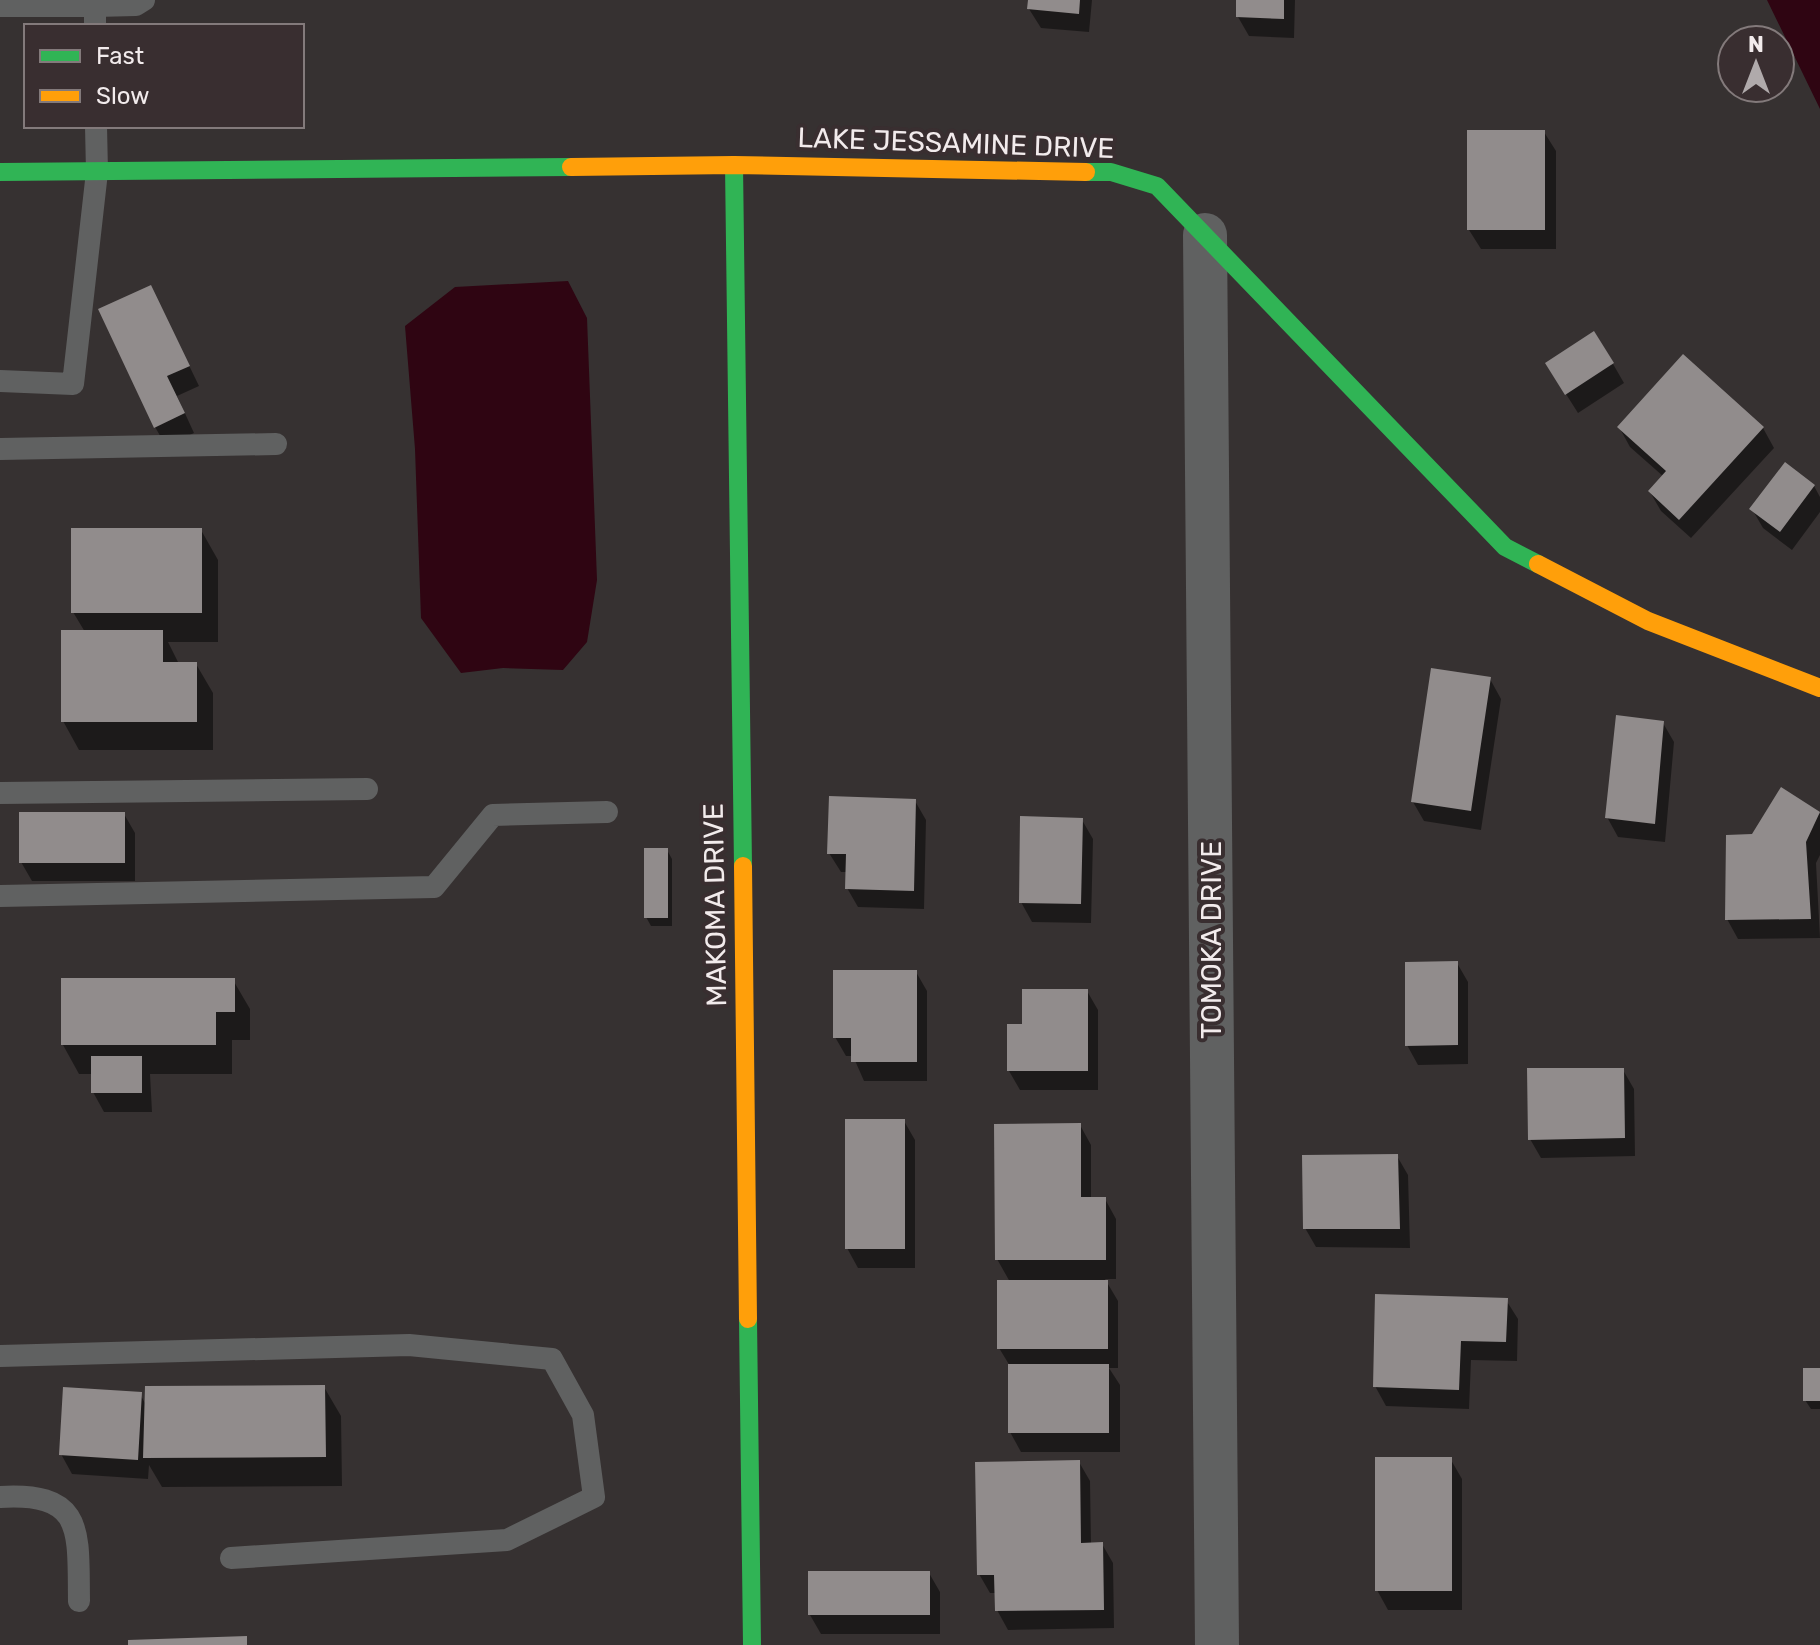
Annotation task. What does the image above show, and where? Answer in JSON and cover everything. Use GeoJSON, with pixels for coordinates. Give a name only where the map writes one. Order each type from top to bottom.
{"type":"FeatureCollection","features":[{"type":"Feature","properties":{"kind":"street","name":"LAKE JESSAMINE DRIVE"},"geometry":{"type":"LineString","coordinates":[[0,172],[734,165],[1111,172],[1157,186],[1505,547],[1648,621],[1820,688]]}},
{"type":"Feature","properties":{"kind":"street","name":"MAKOMA DRIVE"},"geometry":{"type":"LineString","coordinates":[[734,165],[752,1645]]}},
{"type":"Feature","properties":{"kind":"street","name":"TOMOKA DRIVE"},"geometry":{"type":"LineString","coordinates":[[1205,235],[1217,1645]]}},
{"type":"Feature","properties":{"kind":"lane"},"geometry":{"type":"LineString","coordinates":[[0,6],[95,16],[144,0]]}},
{"type":"Feature","properties":{"kind":"lane"},"geometry":{"type":"LineString","coordinates":[[0,381],[73,384],[97,172],[96,128]]}},
{"type":"Feature","properties":{"kind":"lane"},"geometry":{"type":"LineString","coordinates":[[0,449],[276,444]]}},
{"type":"Feature","properties":{"kind":"lane"},"geometry":{"type":"LineString","coordinates":[[0,793],[367,789]]}},
{"type":"Feature","properties":{"kind":"lane"},"geometry":{"type":"LineString","coordinates":[[0,896],[434,887],[493,815],[607,812]]}},
{"type":"Feature","properties":{"kind":"lane"},"geometry":{"type":"LineString","coordinates":[[0,1356],[409,1345],[552,1359],[583,1415],[594,1497],[507,1540],[231,1558]]}},
{"type":"Feature","properties":{"kind":"lane"},"geometry":{"type":"LineString","coordinates":[[0,1497],[47,1497],[69,1513],[78,1547],[79,1601]]}},
{"type":"Feature","properties":{"kind":"shaded area"},"geometry":{"type":"Polygon","coordinates":[[[1767,0],[1820,0],[1820,109],[1796,60],[1796,24],[1779,24],[1767,0]]]}},
{"type":"Feature","properties":{"kind":"shaded area"},"geometry":{"type":"Polygon","coordinates":[[[568,281],[587,318],[597,580],[587,642],[563,670],[503,668],[461,673],[421,618],[415,449],[405,326],[455,287],[568,281]]]}},
{"type":"Feature","properties":{"kind":"building"},"geometry":{"type":"Polygon","coordinates":[[[1028,0],[1080,0],[1079,14],[1027,9],[1028,0]]]}},
{"type":"Feature","properties":{"kind":"building"},"geometry":{"type":"Polygon","coordinates":[[[1236,0],[1284,0],[1284,19],[1236,17],[1236,0]]]}},
{"type":"Feature","properties":{"kind":"building"},"geometry":{"type":"Polygon","coordinates":[[[1467,130],[1545,130],[1545,230],[1467,230],[1467,130]]]}},
{"type":"Feature","properties":{"kind":"building"},"geometry":{"type":"Polygon","coordinates":[[[151,285],[190,366],[167,376],[185,413],[154,428],[98,309],[151,285]]]}},
{"type":"Feature","properties":{"kind":"building"},"geometry":{"type":"Polygon","coordinates":[[[1594,331],[1614,363],[1565,395],[1545,363],[1594,331]]]}},
{"type":"Feature","properties":{"kind":"building"},"geometry":{"type":"Polygon","coordinates":[[[1683,354],[1764,427],[1679,520],[1648,491],[1666,471],[1617,427],[1683,354]]]}},
{"type":"Feature","properties":{"kind":"building"},"geometry":{"type":"Polygon","coordinates":[[[1785,462],[1815,485],[1780,532],[1749,509],[1785,462]]]}},
{"type":"Feature","properties":{"kind":"building"},"geometry":{"type":"Polygon","coordinates":[[[71,528],[202,528],[202,613],[71,613],[71,528]]]}},
{"type":"Feature","properties":{"kind":"building"},"geometry":{"type":"Polygon","coordinates":[[[61,630],[163,630],[163,662],[197,662],[197,722],[61,722],[61,630]]]}},
{"type":"Feature","properties":{"kind":"building"},"geometry":{"type":"Polygon","coordinates":[[[1431,668],[1491,677],[1471,811],[1411,802],[1431,668]]]}},
{"type":"Feature","properties":{"kind":"building"},"geometry":{"type":"Polygon","coordinates":[[[1616,715],[1664,721],[1655,824],[1605,818],[1616,715]]]}},
{"type":"Feature","properties":{"kind":"building"},"geometry":{"type":"Polygon","coordinates":[[[1781,787],[1820,812],[1806,842],[1811,919],[1725,920],[1726,835],[1752,834],[1781,787]]]}},
{"type":"Feature","properties":{"kind":"building"},"geometry":{"type":"Polygon","coordinates":[[[829,796],[916,799],[914,891],[845,889],[846,854],[827,854],[829,796]]]}},
{"type":"Feature","properties":{"kind":"building"},"geometry":{"type":"Polygon","coordinates":[[[19,812],[125,812],[125,863],[19,863],[19,812]]]}},
{"type":"Feature","properties":{"kind":"building"},"geometry":{"type":"Polygon","coordinates":[[[1020,816],[1083,818],[1081,904],[1019,903],[1020,816]]]}},
{"type":"Feature","properties":{"kind":"building"},"geometry":{"type":"Polygon","coordinates":[[[644,848],[668,848],[668,918],[644,918],[644,848]]]}},
{"type":"Feature","properties":{"kind":"building"},"geometry":{"type":"Polygon","coordinates":[[[1458,961],[1458,1045],[1405,1046],[1405,962],[1458,961]]]}},
{"type":"Feature","properties":{"kind":"building"},"geometry":{"type":"Polygon","coordinates":[[[833,970],[917,970],[917,1062],[851,1062],[851,1038],[833,1038],[833,970]]]}},
{"type":"Feature","properties":{"kind":"building"},"geometry":{"type":"Polygon","coordinates":[[[61,978],[235,978],[235,1012],[216,1012],[216,1045],[61,1045],[61,978]]]}},
{"type":"Feature","properties":{"kind":"building"},"geometry":{"type":"Polygon","coordinates":[[[1022,989],[1088,989],[1088,1071],[1007,1071],[1007,1024],[1022,1024],[1022,989]]]}},
{"type":"Feature","properties":{"kind":"building"},"geometry":{"type":"Polygon","coordinates":[[[91,1056],[142,1056],[142,1093],[91,1093],[91,1056]]]}},
{"type":"Feature","properties":{"kind":"building"},"geometry":{"type":"Polygon","coordinates":[[[1527,1068],[1624,1068],[1625,1138],[1528,1140],[1527,1068]]]}},
{"type":"Feature","properties":{"kind":"building"},"geometry":{"type":"Polygon","coordinates":[[[845,1119],[905,1119],[905,1249],[845,1249],[845,1119]]]}},
{"type":"Feature","properties":{"kind":"building"},"geometry":{"type":"Polygon","coordinates":[[[1081,1123],[1081,1197],[1106,1197],[1106,1260],[995,1260],[994,1124],[1081,1123]]]}},
{"type":"Feature","properties":{"kind":"building"},"geometry":{"type":"Polygon","coordinates":[[[1398,1154],[1400,1229],[1303,1229],[1302,1155],[1398,1154]]]}},
{"type":"Feature","properties":{"kind":"building"},"geometry":{"type":"Polygon","coordinates":[[[997,1280],[1108,1280],[1108,1349],[997,1349],[997,1280]]]}},
{"type":"Feature","properties":{"kind":"building"},"geometry":{"type":"Polygon","coordinates":[[[1375,1294],[1508,1298],[1506,1342],[1461,1341],[1459,1390],[1373,1387],[1375,1294]]]}},
{"type":"Feature","properties":{"kind":"building"},"geometry":{"type":"Polygon","coordinates":[[[1008,1364],[1109,1364],[1109,1433],[1008,1433],[1008,1364]]]}},
{"type":"Feature","properties":{"kind":"building"},"geometry":{"type":"Polygon","coordinates":[[[1803,1368],[1820,1368],[1820,1401],[1803,1401],[1803,1368]]]}},
{"type":"Feature","properties":{"kind":"building"},"geometry":{"type":"Polygon","coordinates":[[[325,1385],[326,1457],[143,1458],[145,1386],[325,1385]]]}},
{"type":"Feature","properties":{"kind":"building"},"geometry":{"type":"Polygon","coordinates":[[[63,1387],[142,1392],[138,1460],[59,1455],[63,1387]]]}},
{"type":"Feature","properties":{"kind":"building"},"geometry":{"type":"Polygon","coordinates":[[[1375,1457],[1452,1457],[1452,1591],[1375,1591],[1375,1457]]]}},
{"type":"Feature","properties":{"kind":"building"},"geometry":{"type":"Polygon","coordinates":[[[1080,1460],[1081,1543],[1103,1542],[1104,1610],[995,1611],[994,1575],[977,1575],[975,1462],[1080,1460]]]}},
{"type":"Feature","properties":{"kind":"building"},"geometry":{"type":"Polygon","coordinates":[[[808,1571],[930,1571],[930,1615],[808,1615],[808,1571]]]}},
{"type":"Feature","properties":{"kind":"building"},"geometry":{"type":"Polygon","coordinates":[[[247,1636],[247,1645],[128,1645],[128,1640],[247,1636]]]}},
{"type":"Feature","properties":{"kind":"traffic: fast"},"geometry":{"type":"LineString","coordinates":[[734,165],[743,866]]}},
{"type":"Feature","properties":{"kind":"traffic: fast"},"geometry":{"type":"LineString","coordinates":[[0,172],[571,167]]}},
{"type":"Feature","properties":{"kind":"traffic: fast"},"geometry":{"type":"LineString","coordinates":[[1086,172],[1111,172],[1157,186],[1505,547],[1538,564]]}},
{"type":"Feature","properties":{"kind":"traffic: fast"},"geometry":{"type":"LineString","coordinates":[[748,1319],[752,1645]]}},
{"type":"Feature","properties":{"kind":"traffic: slow"},"geometry":{"type":"LineString","coordinates":[[571,167],[734,165],[1086,172]]}},
{"type":"Feature","properties":{"kind":"traffic: slow"},"geometry":{"type":"LineString","coordinates":[[1538,564],[1648,621],[1820,688]]}},
{"type":"Feature","properties":{"kind":"traffic: slow"},"geometry":{"type":"LineString","coordinates":[[743,866],[748,1319]]}}]}
